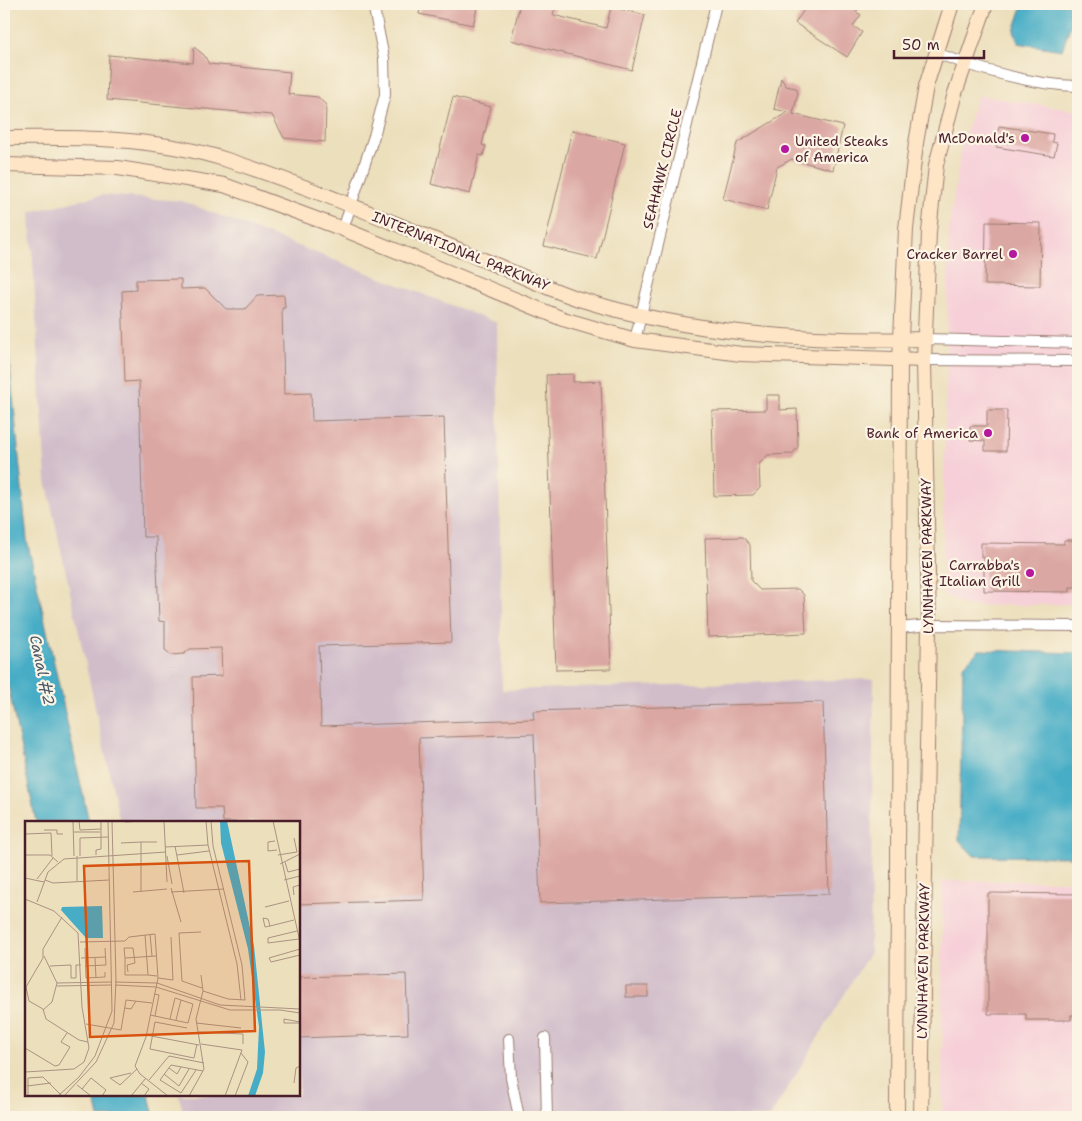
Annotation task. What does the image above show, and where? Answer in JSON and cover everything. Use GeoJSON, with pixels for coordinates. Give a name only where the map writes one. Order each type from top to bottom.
{"type":"FeatureCollection","features":[{"type":"Feature","properties":{"kind":"main road","name":"LYNNHAVEN PARKWAY"},"geometry":{"type":"LineString","coordinates":[[897,1117],[900,360],[906,229],[916,143],[926,86],[952,4]]}},
{"type":"Feature","properties":{"kind":"main road","name":"LYNNHAVEN PARKWAY"},"geometry":{"type":"LineString","coordinates":[[921,1117],[929,625],[924,360],[929,232],[936,165],[954,93],[986,4]]}},
{"type":"Feature","properties":{"kind":"main road","name":"INTERNATIONAL PARKWAY"},"geometry":{"type":"LineString","coordinates":[[9,138],[106,139],[161,145],[226,160],[350,206],[577,298],[640,316],[698,328],[749,334],[925,339]]}},
{"type":"Feature","properties":{"kind":"main road","name":"INTERNATIONAL PARKWAY"},"geometry":{"type":"LineString","coordinates":[[10,165],[118,168],[224,185],[343,230],[563,319],[635,340],[741,354],[924,360]]}},
{"type":"Feature","properties":{"kind":"street"},"geometry":{"type":"LineString","coordinates":[[343,230],[385,96],[384,58],[373,4]]}},
{"type":"Feature","properties":{"kind":"street","name":"SEAHAWK CIRCLE"},"geometry":{"type":"LineString","coordinates":[[635,340],[716,4]]}},
{"type":"Feature","properties":{"kind":"street"},"geometry":{"type":"LineString","coordinates":[[936,53],[965,64],[1032,81],[1078,86]]}},
{"type":"Feature","properties":{"kind":"street"},"geometry":{"type":"LineString","coordinates":[[925,339],[1078,342]]}},
{"type":"Feature","properties":{"kind":"street"},"geometry":{"type":"LineString","coordinates":[[924,360],[1078,361]]}},
{"type":"Feature","properties":{"kind":"street"},"geometry":{"type":"LineString","coordinates":[[900,628],[929,625],[1078,626]]}},
{"type":"Feature","properties":{"kind":"street"},"geometry":{"type":"LineString","coordinates":[[545,1038],[547,1117]]}},
{"type":"Feature","properties":{"kind":"street"},"geometry":{"type":"LineString","coordinates":[[509,1039],[511,1078],[519,1117]]}},
{"type":"Feature","properties":{"kind":"shaded area"},"geometry":{"type":"Polygon","coordinates":[[[977,95],[1078,111],[1078,604],[964,606],[942,593],[949,228],[961,149],[977,95]]]}},
{"type":"Feature","properties":{"kind":"shaded area"},"geometry":{"type":"Polygon","coordinates":[[[102,195],[182,201],[497,323],[502,690],[874,679],[870,952],[770,1117],[184,1117],[179,1096],[300,1096],[300,821],[120,821],[46,481],[30,212],[102,195]]]}},
{"type":"Feature","properties":{"kind":"shaded area"},"geometry":{"type":"Polygon","coordinates":[[[942,881],[1078,881],[1078,1117],[942,1117],[942,881]]]}},
{"type":"Feature","properties":{"kind":"water"},"geometry":{"type":"Polygon","coordinates":[[[1023,4],[1068,4],[1071,24],[1062,50],[1018,43],[1014,31],[1023,4]]]}},
{"type":"Feature","properties":{"kind":"water","name":"Canal #2"},"geometry":{"type":"Polygon","coordinates":[[[4,305],[27,540],[89,821],[36,821],[4,666],[4,305]]]}},
{"type":"Feature","properties":{"kind":"water"},"geometry":{"type":"Polygon","coordinates":[[[979,650],[1078,653],[1078,857],[974,856],[959,840],[963,666],[979,650]]]}},
{"type":"Feature","properties":{"kind":"water"},"geometry":{"type":"Polygon","coordinates":[[[94,1096],[149,1096],[154,1117],[99,1117],[94,1096]]]}},
{"type":"Feature","properties":{"kind":"building"},"geometry":{"type":"Polygon","coordinates":[[[421,4],[478,4],[473,25],[419,14],[421,4]]]}},
{"type":"Feature","properties":{"kind":"building"},"geometry":{"type":"Polygon","coordinates":[[[520,4],[556,4],[553,15],[606,28],[611,7],[645,15],[632,70],[511,40],[520,4]]]}},
{"type":"Feature","properties":{"kind":"building"},"geometry":{"type":"Polygon","coordinates":[[[808,4],[862,4],[856,12],[861,15],[853,26],[862,32],[847,57],[795,23],[808,4]]]}},
{"type":"Feature","properties":{"kind":"building"},"geometry":{"type":"Polygon","coordinates":[[[194,47],[204,55],[209,64],[290,72],[288,94],[318,97],[326,105],[325,142],[284,138],[272,115],[107,100],[109,55],[193,63],[194,47]]]}},
{"type":"Feature","properties":{"kind":"building"},"geometry":{"type":"Polygon","coordinates":[[[781,78],[786,86],[796,88],[798,93],[793,114],[843,126],[833,170],[792,159],[777,167],[767,210],[723,199],[737,143],[788,112],[774,109],[781,78]]]}},
{"type":"Feature","properties":{"kind":"building"},"geometry":{"type":"Polygon","coordinates":[[[453,97],[491,107],[482,145],[486,146],[483,156],[479,155],[470,194],[431,184],[453,97]]]}},
{"type":"Feature","properties":{"kind":"building","name":"McDonald's"},"geometry":{"type":"Polygon","coordinates":[[[999,126],[1053,134],[1052,142],[1057,143],[1054,156],[996,147],[999,126]]]}},
{"type":"Feature","properties":{"kind":"building"},"geometry":{"type":"Polygon","coordinates":[[[572,130],[625,143],[597,259],[544,246],[572,130]]]}},
{"type":"Feature","properties":{"kind":"building","name":"Cracker Barrel"},"geometry":{"type":"Polygon","coordinates":[[[986,222],[1041,223],[1040,286],[985,285],[986,222]]]}},
{"type":"Feature","properties":{"kind":"building"},"geometry":{"type":"Polygon","coordinates":[[[181,279],[181,289],[205,288],[226,309],[245,309],[257,296],[284,295],[285,308],[282,308],[284,394],[311,393],[312,421],[444,417],[451,642],[319,646],[321,726],[534,719],[533,711],[823,702],[829,894],[540,903],[534,734],[419,738],[424,900],[300,904],[300,821],[223,821],[222,808],[196,808],[193,677],[222,676],[221,648],[190,649],[184,654],[171,655],[165,650],[165,622],[159,621],[156,537],[143,537],[139,381],[125,382],[122,291],[136,290],[136,280],[181,279]]]}},
{"type":"Feature","properties":{"kind":"building"},"geometry":{"type":"Polygon","coordinates":[[[573,374],[573,382],[601,381],[611,669],[556,670],[546,375],[573,374]]]}},
{"type":"Feature","properties":{"kind":"building"},"geometry":{"type":"Polygon","coordinates":[[[766,395],[780,395],[780,410],[797,409],[798,447],[792,454],[768,455],[759,464],[760,488],[753,495],[714,496],[712,411],[766,410],[766,395]]]}},
{"type":"Feature","properties":{"kind":"building","name":"Bank of America"},"geometry":{"type":"Polygon","coordinates":[[[987,410],[1007,410],[1006,451],[985,451],[985,441],[970,440],[970,426],[987,426],[987,410]]]}},
{"type":"Feature","properties":{"kind":"building"},"geometry":{"type":"Polygon","coordinates":[[[743,537],[750,545],[751,581],[760,590],[798,589],[804,595],[806,633],[708,637],[705,538],[743,537]]]}},
{"type":"Feature","properties":{"kind":"building","name":"Carrabba's Italian Grill"},"geometry":{"type":"Polygon","coordinates":[[[1064,540],[1075,540],[1075,544],[1078,544],[1078,554],[1076,554],[1076,587],[1070,587],[1070,592],[984,591],[984,557],[981,557],[981,543],[1064,544],[1064,540]]]}},
{"type":"Feature","properties":{"kind":"building"},"geometry":{"type":"Polygon","coordinates":[[[988,893],[1078,894],[1078,1015],[1071,1015],[1071,1020],[1026,1020],[1026,1014],[988,1014],[988,893]]]}},
{"type":"Feature","properties":{"kind":"building"},"geometry":{"type":"Polygon","coordinates":[[[406,974],[408,1034],[300,1038],[300,977],[406,974]]]}},
{"type":"Feature","properties":{"kind":"building"},"geometry":{"type":"Polygon","coordinates":[[[626,986],[648,986],[648,997],[626,997],[626,986]]]}},
{"type":"Feature","properties":{"kind":"place","name":"McDonald's"},"geometry":{"type":"Point","coordinates":[1025,138]}},
{"type":"Feature","properties":{"kind":"place","name":"United Steaks of America"},"geometry":{"type":"Point","coordinates":[785,149]}},
{"type":"Feature","properties":{"kind":"place","name":"Cracker Barrel"},"geometry":{"type":"Point","coordinates":[1013,254]}},
{"type":"Feature","properties":{"kind":"place","name":"Bank of America"},"geometry":{"type":"Point","coordinates":[988,433]}},
{"type":"Feature","properties":{"kind":"place","name":"Carrabba's Italian Grill"},"geometry":{"type":"Point","coordinates":[1030,573]}}]}
